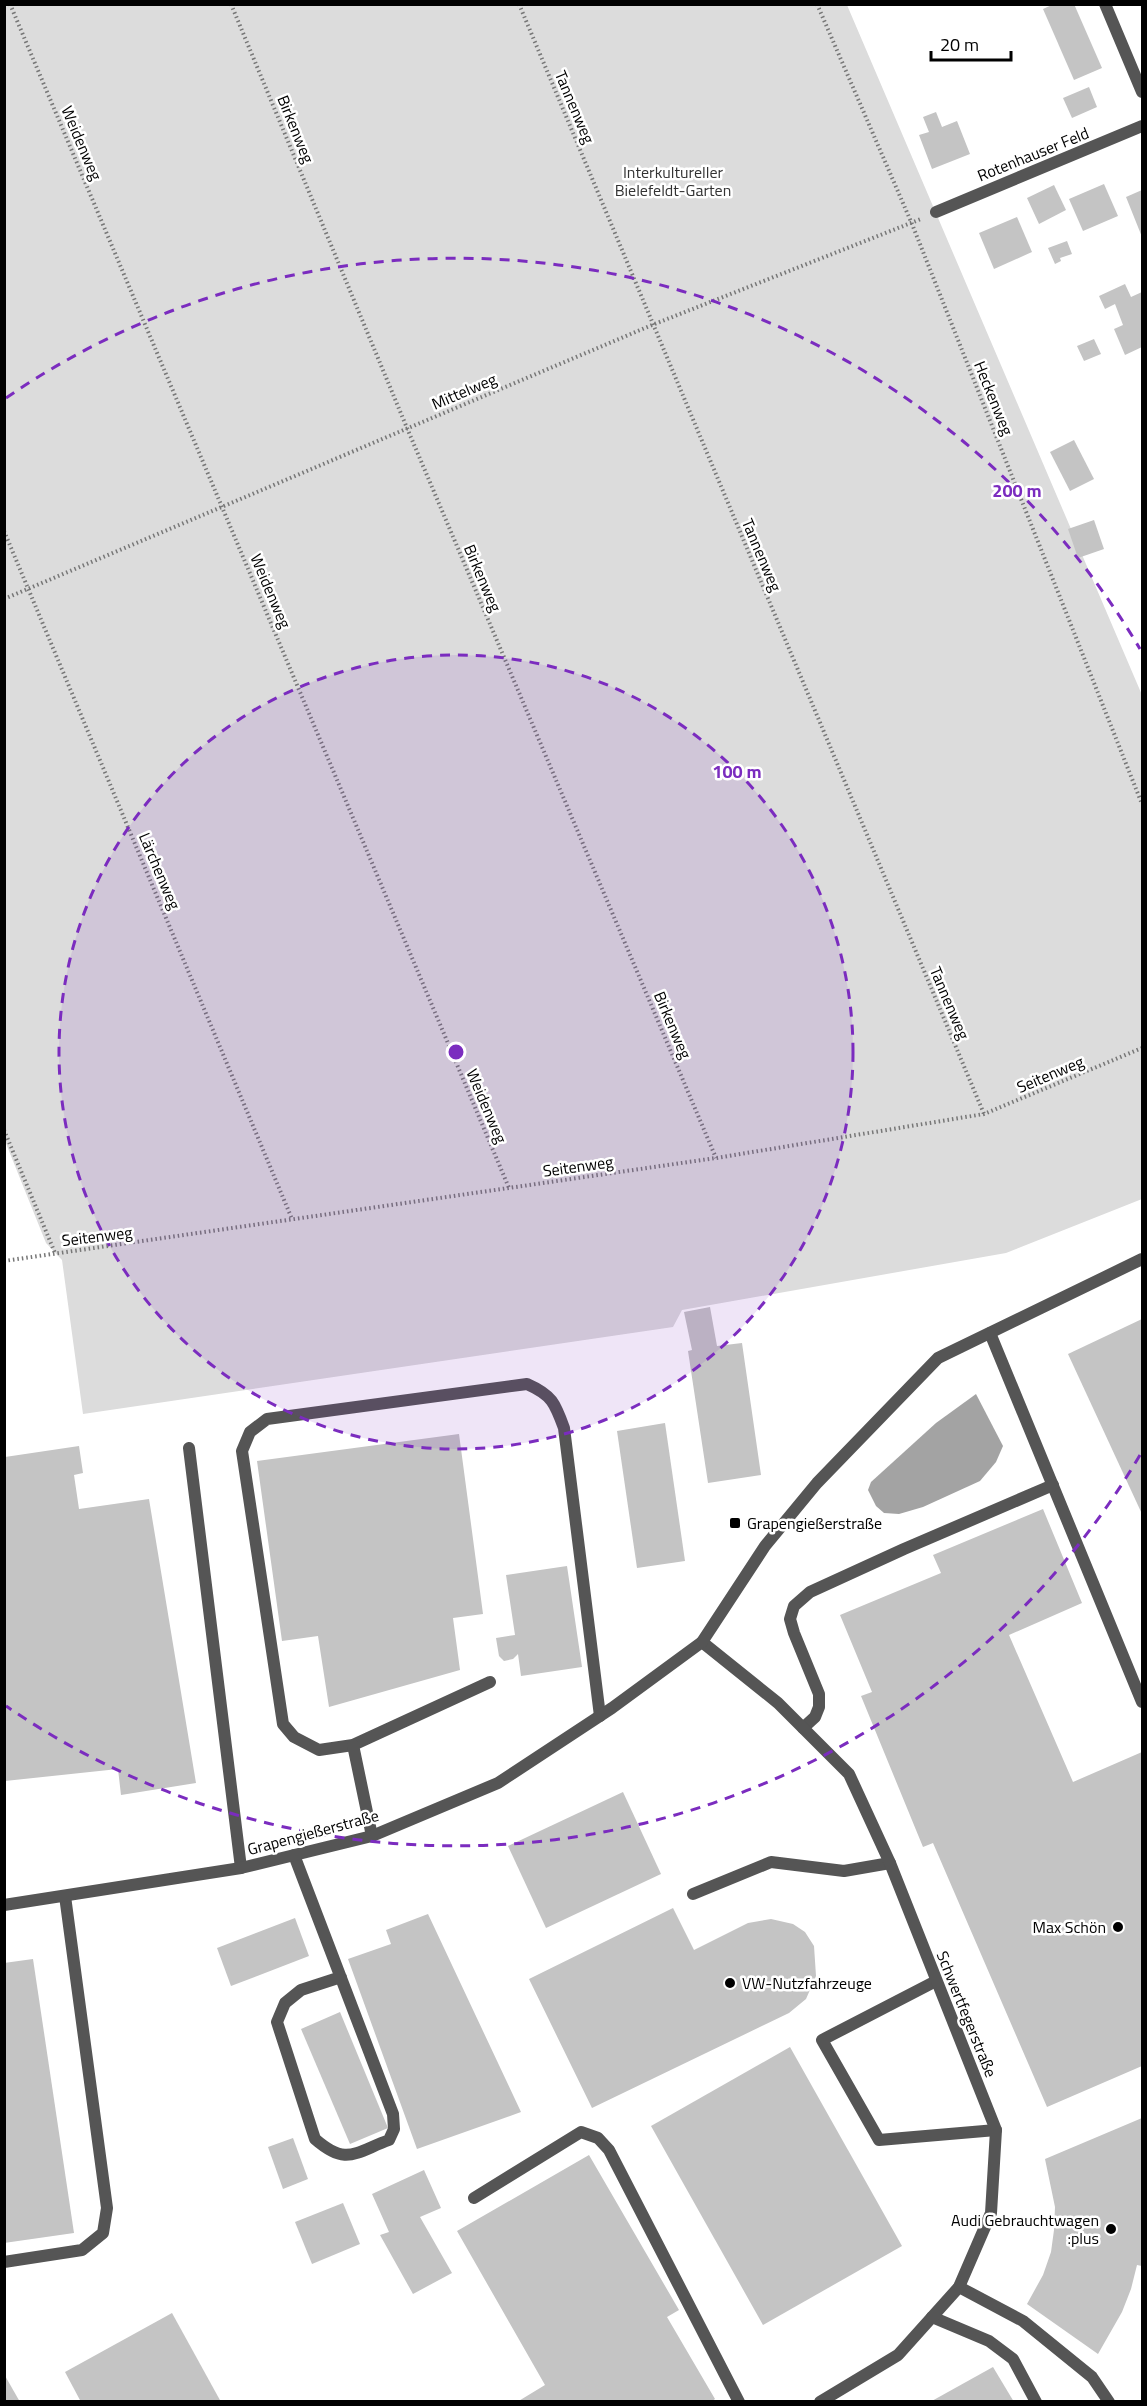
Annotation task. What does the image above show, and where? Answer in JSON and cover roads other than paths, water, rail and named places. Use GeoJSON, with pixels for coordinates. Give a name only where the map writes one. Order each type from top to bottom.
{"type":"FeatureCollection","features":[{"type":"Feature","properties":{"kind":"street"},"geometry":{"type":"LineString","coordinates":[[1105,4],[1143,93]]}},
{"type":"Feature","properties":{"kind":"street","name":"Rotenhauser Feld"},"geometry":{"type":"LineString","coordinates":[[936,212],[1143,126]]}},
{"type":"Feature","properties":{"kind":"street","name":"Grapengießerstraße"},"geometry":{"type":"LineString","coordinates":[[4,1905],[241,1868],[372,1836],[498,1783],[600,1716],[702,1642],[765,1546],[817,1483],[938,1358],[1143,1259]]}},
{"type":"Feature","properties":{"kind":"street"},"geometry":{"type":"LineString","coordinates":[[990,1333],[1143,1702]]}},
{"type":"Feature","properties":{"kind":"street"},"geometry":{"type":"LineString","coordinates":[[490,1682],[353,1745],[319,1750],[294,1737],[283,1724],[242,1451],[250,1432],[267,1419],[527,1384],[544,1392],[555,1402],[564,1428],[600,1716]]}},
{"type":"Feature","properties":{"kind":"street"},"geometry":{"type":"LineString","coordinates":[[189,1448],[241,1868]]}},
{"type":"Feature","properties":{"kind":"street"},"geometry":{"type":"LineString","coordinates":[[803,1728],[815,1717],[819,1707],[819,1694],[790,1619],[794,1606],[810,1592],[1053,1485]]}},
{"type":"Feature","properties":{"kind":"street","name":"Schwertfegerstraße"},"geometry":{"type":"LineString","coordinates":[[702,1642],[778,1703],[849,1774],[890,1863],[996,2130],[991,2213],[959,2287],[898,2355],[837,2397],[820,2402]]}},
{"type":"Feature","properties":{"kind":"street"},"geometry":{"type":"LineString","coordinates":[[353,1745],[372,1836]]}},
{"type":"Feature","properties":{"kind":"street"},"geometry":{"type":"LineString","coordinates":[[294,1855],[341,1977],[393,2114],[394,2129],[389,2140],[344,2157],[330,2152],[315,2139],[277,2022],[285,2002],[301,1990],[341,1977]]}},
{"type":"Feature","properties":{"kind":"street"},"geometry":{"type":"LineString","coordinates":[[693,1894],[771,1862],[844,1871],[890,1863]]}},
{"type":"Feature","properties":{"kind":"street"},"geometry":{"type":"LineString","coordinates":[[4,2262],[82,2250],[103,2234],[107,2208],[65,1896]]}},
{"type":"Feature","properties":{"kind":"street"},"geometry":{"type":"LineString","coordinates":[[936,1981],[822,2040],[879,2140],[996,2130]]}},
{"type":"Feature","properties":{"kind":"street"},"geometry":{"type":"LineString","coordinates":[[474,2198],[580,2132],[598,2138],[609,2150],[738,2402]]}},
{"type":"Feature","properties":{"kind":"street"},"geometry":{"type":"LineString","coordinates":[[959,2287],[1023,2321],[1092,2377],[1109,2402]]}},
{"type":"Feature","properties":{"kind":"street"},"geometry":{"type":"LineString","coordinates":[[932,2317],[989,2341],[1013,2360],[1036,2402]]}},
{"type":"Feature","properties":{"kind":"place","name":"Grapengießerstraße"},"geometry":{"type":"Point","coordinates":[735,1523]}},
{"type":"Feature","properties":{"kind":"place","name":"Max Schön"},"geometry":{"type":"Point","coordinates":[1118,1927]}},
{"type":"Feature","properties":{"kind":"place","name":"VW-Nutzfahrzeuge"},"geometry":{"type":"Point","coordinates":[730,1983]}},
{"type":"Feature","properties":{"kind":"place","name":"Audi Gebrauchtwagen :plus"},"geometry":{"type":"Point","coordinates":[1111,2229]}},
{"type":"Feature","properties":{"kind":"park label","name":"Interkultureller Bielefeldt-Garten"},"geometry":{"type":"Point","coordinates":[673,181]}}]}
